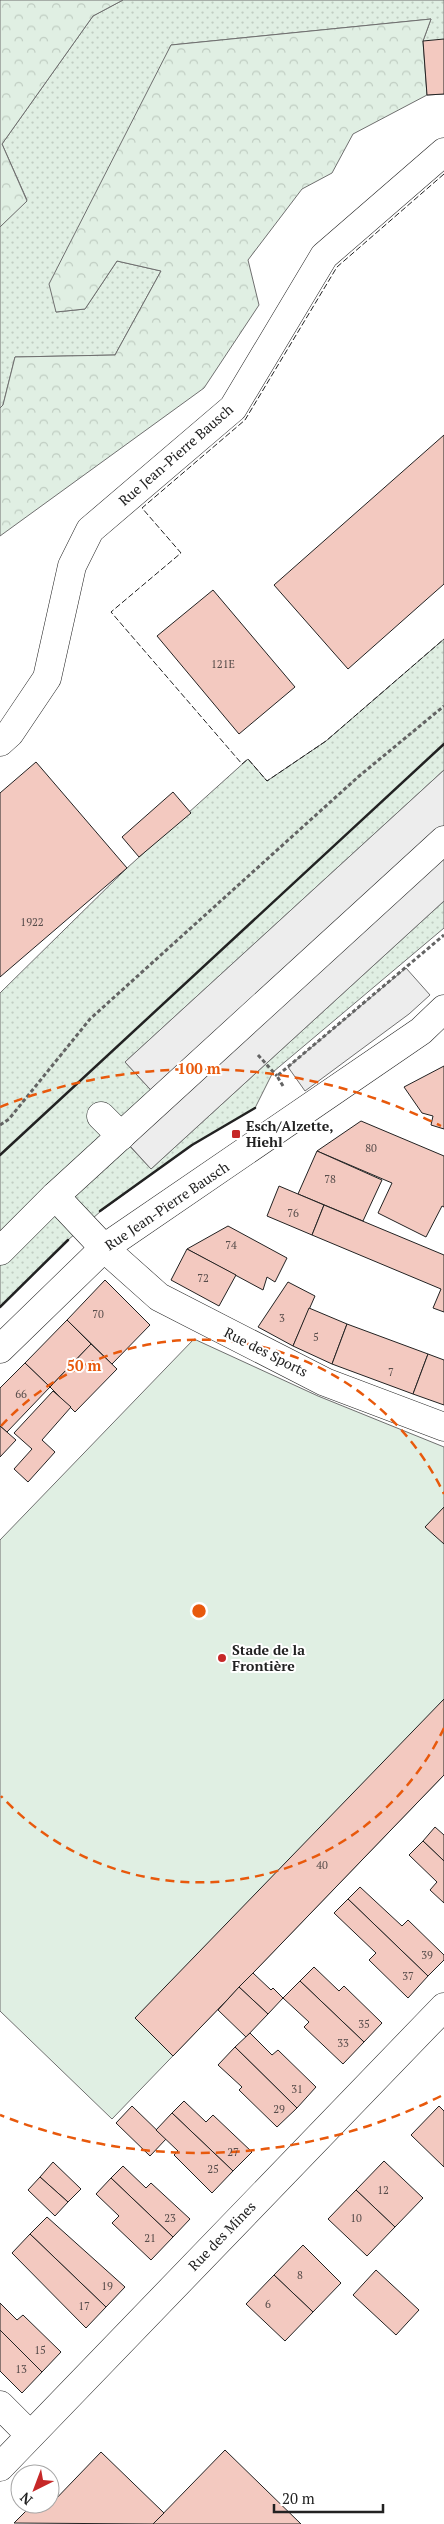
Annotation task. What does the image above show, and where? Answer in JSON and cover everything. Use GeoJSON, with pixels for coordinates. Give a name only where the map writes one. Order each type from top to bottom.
{"type":"FeatureCollection","features":[{"type":"Feature","properties":{"kind":"street","name":"Rue Jean-Pierre Bausch"},"geometry":{"type":"LineString","coordinates":[[0,742],[10,733],[47,678],[72,566],[90,530],[233,408],[324,256],[444,152]]}},
{"type":"Feature","properties":{"kind":"street"},"geometry":{"type":"LineString","coordinates":[[0,1251],[55,1196],[444,840]]}},
{"type":"Feature","properties":{"kind":"street","name":"Rue Jean-Pierre Bausch"},"geometry":{"type":"LineString","coordinates":[[0,1349],[104,1248],[301,1115],[433,1034],[444,1009]]}},
{"type":"Feature","properties":{"kind":"street"},"geometry":{"type":"LineString","coordinates":[[101,1116],[120,1136]]}},
{"type":"Feature","properties":{"kind":"street","name":"Rue des Sports"},"geometry":{"type":"LineString","coordinates":[[55,1196],[104,1248],[158,1297],[325,1382],[444,1427]]}},
{"type":"Feature","properties":{"kind":"street","name":"Rue des Mines"},"geometry":{"type":"LineString","coordinates":[[0,2467],[444,2007]]}},
{"type":"Feature","properties":{"kind":"street"},"geometry":{"type":"LineString","coordinates":[[0,2405],[30,2435]]}},
{"type":"Feature","properties":{"kind":"path"},"geometry":{"type":"LineString","coordinates":[[0,1125],[9,1119],[90,1019],[358,777],[444,706]]}},
{"type":"Feature","properties":{"kind":"path"},"geometry":{"type":"LineString","coordinates":[[301,1115],[278,1076],[444,935]]}},
{"type":"Feature","properties":{"kind":"green space"},"geometry":{"type":"Polygon","coordinates":[[[0,0],[123,0],[93,16],[2,144],[27,201],[0,227],[0,0]]]}},
{"type":"Feature","properties":{"kind":"green space"},"geometry":{"type":"Polygon","coordinates":[[[123,0],[444,0],[444,94],[427,95],[423,41],[431,19],[171,45],[56,312],[85,309],[117,261],[161,271],[115,355],[15,357],[3,405],[0,408],[0,227],[27,200],[2,144],[93,16],[123,0]]]}},
{"type":"Feature","properties":{"kind":"green space"},"geometry":{"type":"Polygon","coordinates":[[[431,19],[423,41],[427,95],[353,134],[332,173],[302,189],[248,260],[259,305],[204,388],[0,536],[0,408],[3,405],[15,357],[115,355],[161,271],[117,261],[85,309],[56,312],[49,284],[171,45],[431,19]]]}},
{"type":"Feature","properties":{"kind":"green space"},"geometry":{"type":"Polygon","coordinates":[[[444,639],[444,770],[125,1062],[160,1100],[121,1137],[151,1169],[444,901],[444,928],[273,1072],[255,1108],[192,1145],[101,1211],[68,1240],[0,1307],[0,993],[127,868],[248,759],[267,781],[326,741],[444,639]]]}},
{"type":"Feature","properties":{"kind":"green space","name":"Stade de la Frontière"},"geometry":{"type":"Polygon","coordinates":[[[194,1339],[318,1396],[444,1447],[444,1775],[112,2119],[0,2011],[0,1540],[194,1339]]]}},
{"type":"Feature","properties":{"kind":"shaded area"},"geometry":{"type":"Polygon","coordinates":[[[444,770],[444,901],[151,1169],[121,1136],[160,1100],[125,1062],[444,770]]]}},
{"type":"Feature","properties":{"kind":"shaded area"},"geometry":{"type":"Polygon","coordinates":[[[406,968],[430,995],[409,1014],[305,1091],[288,1067],[406,968]]]}},
{"type":"Feature","properties":{"kind":"building"},"geometry":{"type":"Polygon","coordinates":[[[444,39],[444,94],[427,95],[423,41],[444,39]]]}},
{"type":"Feature","properties":{"kind":"building"},"geometry":{"type":"Polygon","coordinates":[[[444,435],[444,584],[348,669],[274,585],[444,435]]]}},
{"type":"Feature","properties":{"kind":"building"},"geometry":{"type":"Polygon","coordinates":[[[213,590],[295,687],[239,734],[157,636],[213,590]]]}},
{"type":"Feature","properties":{"kind":"building"},"geometry":{"type":"Polygon","coordinates":[[[36,762],[127,868],[0,977],[0,793],[36,762]]]}},
{"type":"Feature","properties":{"kind":"building"},"geometry":{"type":"Polygon","coordinates":[[[173,792],[191,813],[139,857],[122,837],[173,792]]]}},
{"type":"Feature","properties":{"kind":"building"},"geometry":{"type":"Polygon","coordinates":[[[444,1066],[444,1129],[431,1125],[433,1116],[422,1113],[404,1087],[444,1066]]]}},
{"type":"Feature","properties":{"kind":"building"},"geometry":{"type":"Polygon","coordinates":[[[361,1121],[444,1156],[444,1207],[442,1206],[426,1237],[378,1213],[392,1183],[317,1151],[361,1121]]]}},
{"type":"Feature","properties":{"kind":"building"},"geometry":{"type":"Polygon","coordinates":[[[317,1151],[382,1180],[363,1221],[298,1194],[317,1151]]]}},
{"type":"Feature","properties":{"kind":"building"},"geometry":{"type":"Polygon","coordinates":[[[279,1186],[324,1205],[312,1235],[267,1216],[279,1186]]]}},
{"type":"Feature","properties":{"kind":"building"},"geometry":{"type":"Polygon","coordinates":[[[324,1205],[444,1255],[444,1312],[433,1308],[441,1289],[312,1235],[324,1205]]]}},
{"type":"Feature","properties":{"kind":"building"},"geometry":{"type":"Polygon","coordinates":[[[228,1226],[287,1258],[275,1282],[267,1277],[263,1290],[187,1249],[228,1226]]]}},
{"type":"Feature","properties":{"kind":"building"},"geometry":{"type":"Polygon","coordinates":[[[187,1249],[236,1275],[219,1306],[171,1280],[187,1249]]]}},
{"type":"Feature","properties":{"kind":"building"},"geometry":{"type":"Polygon","coordinates":[[[105,1280],[150,1325],[112,1364],[67,1320],[105,1280]]]}},
{"type":"Feature","properties":{"kind":"building"},"geometry":{"type":"Polygon","coordinates":[[[288,1282],[315,1296],[293,1346],[258,1327],[288,1282]]]}},
{"type":"Feature","properties":{"kind":"building"},"geometry":{"type":"Polygon","coordinates":[[[309,1308],[347,1324],[332,1364],[293,1346],[309,1308]]]}},
{"type":"Feature","properties":{"kind":"building"},"geometry":{"type":"Polygon","coordinates":[[[67,1320],[91,1344],[50,1387],[25,1363],[67,1320]]]}},
{"type":"Feature","properties":{"kind":"building"},"geometry":{"type":"Polygon","coordinates":[[[347,1324],[428,1354],[413,1394],[332,1364],[347,1324]]]}},
{"type":"Feature","properties":{"kind":"building"},"geometry":{"type":"Polygon","coordinates":[[[91,1344],[117,1369],[75,1412],[50,1387],[91,1344]]]}},
{"type":"Feature","properties":{"kind":"building"},"geometry":{"type":"Polygon","coordinates":[[[428,1354],[444,1360],[444,1405],[413,1394],[428,1354]]]}},
{"type":"Feature","properties":{"kind":"building"},"geometry":{"type":"Polygon","coordinates":[[[25,1363],[50,1387],[7,1432],[0,1426],[0,1388],[25,1363]]]}},
{"type":"Feature","properties":{"kind":"building"},"geometry":{"type":"Polygon","coordinates":[[[53,1391],[71,1407],[42,1440],[55,1452],[28,1482],[14,1469],[32,1449],[14,1433],[53,1391]]]}},
{"type":"Feature","properties":{"kind":"building"},"geometry":{"type":"Polygon","coordinates":[[[0,1426],[16,1440],[0,1457],[0,1426]]]}},
{"type":"Feature","properties":{"kind":"building"},"geometry":{"type":"Polygon","coordinates":[[[444,1507],[444,1544],[425,1527],[444,1507]]]}},
{"type":"Feature","properties":{"kind":"building"},"geometry":{"type":"Polygon","coordinates":[[[444,1699],[444,1775],[173,2056],[135,2018],[444,1699]]]}},
{"type":"Feature","properties":{"kind":"building"},"geometry":{"type":"Polygon","coordinates":[[[435,1827],[444,1835],[444,1861],[423,1841],[435,1827]]]}},
{"type":"Feature","properties":{"kind":"building"},"geometry":{"type":"Polygon","coordinates":[[[423,1841],[444,1861],[444,1903],[430,1890],[437,1882],[409,1855],[423,1841]]]}},
{"type":"Feature","properties":{"kind":"building"},"geometry":{"type":"Polygon","coordinates":[[[360,1887],[402,1926],[408,1920],[444,1955],[444,1960],[428,1976],[348,1899],[360,1887]]]}},
{"type":"Feature","properties":{"kind":"building"},"geometry":{"type":"Polygon","coordinates":[[[348,1899],[428,1976],[408,1998],[369,1960],[376,1953],[334,1913],[348,1899]]]}},
{"type":"Feature","properties":{"kind":"building"},"geometry":{"type":"Polygon","coordinates":[[[314,1967],[339,1991],[344,1986],[382,2023],[364,2042],[300,1981],[314,1967]]]}},
{"type":"Feature","properties":{"kind":"building"},"geometry":{"type":"Polygon","coordinates":[[[253,1973],[271,1990],[273,1988],[283,1998],[268,2014],[239,1987],[253,1973]]]}},
{"type":"Feature","properties":{"kind":"building"},"geometry":{"type":"Polygon","coordinates":[[[300,1981],[364,2042],[343,2064],[304,2027],[309,2022],[283,1998],[300,1981]]]}},
{"type":"Feature","properties":{"kind":"building"},"geometry":{"type":"Polygon","coordinates":[[[239,1987],[268,2014],[246,2037],[218,2010],[239,1987]]]}},
{"type":"Feature","properties":{"kind":"building"},"geometry":{"type":"Polygon","coordinates":[[[250,2033],[272,2055],[278,2050],[316,2087],[297,2108],[235,2047],[250,2033]]]}},
{"type":"Feature","properties":{"kind":"building"},"geometry":{"type":"Polygon","coordinates":[[[235,2047],[297,2108],[277,2127],[239,2090],[242,2087],[218,2065],[235,2047]]]}},
{"type":"Feature","properties":{"kind":"building"},"geometry":{"type":"Polygon","coordinates":[[[184,2101],[206,2122],[213,2115],[252,2152],[233,2171],[172,2113],[184,2101]]]}},
{"type":"Feature","properties":{"kind":"building"},"geometry":{"type":"Polygon","coordinates":[[[132,2106],[166,2139],[150,2156],[116,2123],[132,2106]]]}},
{"type":"Feature","properties":{"kind":"building"},"geometry":{"type":"Polygon","coordinates":[[[439,2106],[444,2111],[444,2167],[411,2135],[439,2106]]]}},
{"type":"Feature","properties":{"kind":"building"},"geometry":{"type":"Polygon","coordinates":[[[172,2113],[233,2171],[212,2193],[174,2155],[178,2151],[156,2130],[172,2113]]]}},
{"type":"Feature","properties":{"kind":"building"},"geometry":{"type":"Polygon","coordinates":[[[384,2161],[423,2198],[395,2227],[356,2190],[384,2161]]]}},
{"type":"Feature","properties":{"kind":"building"},"geometry":{"type":"Polygon","coordinates":[[[53,2162],[81,2189],[68,2202],[40,2177],[53,2162]]]}},
{"type":"Feature","properties":{"kind":"building"},"geometry":{"type":"Polygon","coordinates":[[[123,2166],[146,2188],[151,2183],[190,2219],[173,2237],[111,2178],[123,2166]]]}},
{"type":"Feature","properties":{"kind":"building"},"geometry":{"type":"Polygon","coordinates":[[[40,2177],[68,2202],[55,2216],[28,2190],[40,2177]]]}},
{"type":"Feature","properties":{"kind":"building"},"geometry":{"type":"Polygon","coordinates":[[[111,2178],[173,2237],[151,2260],[112,2223],[119,2216],[96,2194],[111,2178]]]}},
{"type":"Feature","properties":{"kind":"building"},"geometry":{"type":"Polygon","coordinates":[[[356,2190],[395,2227],[367,2256],[328,2219],[356,2190]]]}},
{"type":"Feature","properties":{"kind":"building"},"geometry":{"type":"Polygon","coordinates":[[[47,2217],[125,2287],[106,2307],[30,2234],[47,2217]]]}},
{"type":"Feature","properties":{"kind":"building"},"geometry":{"type":"Polygon","coordinates":[[[30,2234],[106,2307],[86,2328],[12,2253],[30,2234]]]}},
{"type":"Feature","properties":{"kind":"building"},"geometry":{"type":"Polygon","coordinates":[[[303,2245],[341,2283],[313,2312],[274,2275],[303,2245]]]}},
{"type":"Feature","properties":{"kind":"building"},"geometry":{"type":"Polygon","coordinates":[[[376,2270],[419,2310],[396,2335],[353,2295],[376,2270]]]}},
{"type":"Feature","properties":{"kind":"building"},"geometry":{"type":"Polygon","coordinates":[[[274,2275],[313,2312],[285,2341],[246,2304],[274,2275]]]}},
{"type":"Feature","properties":{"kind":"building"},"geometry":{"type":"Polygon","coordinates":[[[0,2303],[17,2320],[23,2315],[61,2352],[42,2372],[0,2330],[0,2303]]]}},
{"type":"Feature","properties":{"kind":"building"},"geometry":{"type":"Polygon","coordinates":[[[0,2330],[42,2372],[22,2393],[0,2371],[0,2330]]]}},
{"type":"Feature","properties":{"kind":"building"},"geometry":{"type":"Polygon","coordinates":[[[225,2450],[301,2524],[153,2524],[225,2450]]]}},
{"type":"Feature","properties":{"kind":"building"},"geometry":{"type":"Polygon","coordinates":[[[101,2452],[164,2513],[153,2524],[14,2523],[23,2514],[60,2514],[60,2495],[101,2452]]]}},
{"type":"Feature","properties":{"kind":"fence"},"geometry":{"type":"LineString","coordinates":[[444,174],[337,267],[245,420],[142,508],[181,553],[111,612],[242,764],[248,759],[267,781],[326,741],[444,639]]}},
{"type":"Feature","properties":{"kind":"wall"},"geometry":{"type":"LineString","coordinates":[[0,1155],[444,744]]}},
{"type":"Feature","properties":{"kind":"wall"},"geometry":{"type":"LineString","coordinates":[[100,1211],[192,1145],[255,1108]]}},
{"type":"Feature","properties":{"kind":"wall"},"geometry":{"type":"LineString","coordinates":[[0,1307],[68,1240]]}},
{"type":"Feature","properties":{"kind":"place","name":"Esch/Alzette, Hiehl"},"geometry":{"type":"Point","coordinates":[236,1134]}},
{"type":"Feature","properties":{"kind":"place","name":"Stade de la Frontière"},"geometry":{"type":"Point","coordinates":[222,1658]}}]}
